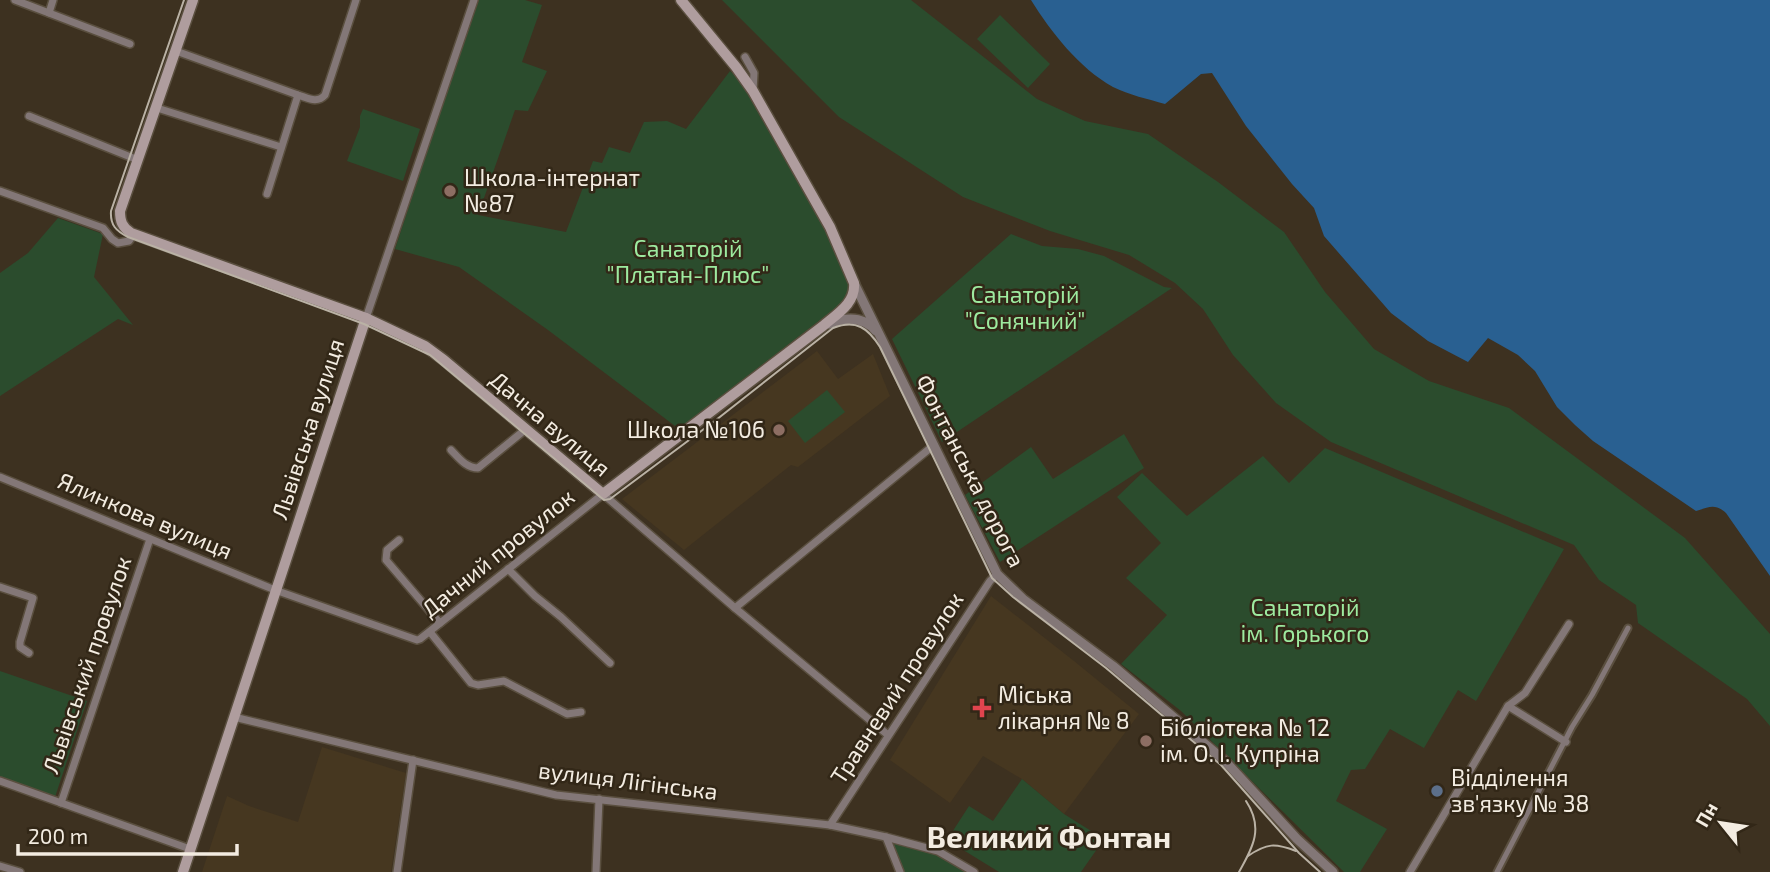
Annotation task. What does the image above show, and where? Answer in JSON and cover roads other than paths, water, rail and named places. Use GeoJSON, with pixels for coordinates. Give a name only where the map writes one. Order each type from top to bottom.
{"type":"FeatureCollection","features":[{"type":"Feature","properties":{"kind":"main road"},"geometry":{"type":"LineString","coordinates":[[134,234],[122,224],[120,211],[193,0]]}},
{"type":"Feature","properties":{"kind":"main road","name":"Фонтанська дорога"},"geometry":{"type":"LineString","coordinates":[[681,0],[753,91],[830,227],[854,283]]}},
{"type":"Feature","properties":{"kind":"main road","name":"Дачна вулиця"},"geometry":{"type":"LineString","coordinates":[[134,234],[366,318],[425,346],[603,494]]}},
{"type":"Feature","properties":{"kind":"main road","name":"Дачний провулок"},"geometry":{"type":"LineString","coordinates":[[603,494],[823,326],[850,301],[854,283]]}},
{"type":"Feature","properties":{"kind":"main road","name":"Львівська вулиця"},"geometry":{"type":"LineString","coordinates":[[183,872],[366,318]]}},
{"type":"Feature","properties":{"kind":"street"},"geometry":{"type":"LineString","coordinates":[[15,0],[130,44]]}},
{"type":"Feature","properties":{"kind":"street"},"geometry":{"type":"LineString","coordinates":[[49,13],[53,0]]}},
{"type":"Feature","properties":{"kind":"street"},"geometry":{"type":"LineString","coordinates":[[176,51],[316,101],[325,95],[356,0]]}},
{"type":"Feature","properties":{"kind":"street","name":"Львівська вулиця"},"geometry":{"type":"LineString","coordinates":[[366,318],[474,0]]}},
{"type":"Feature","properties":{"kind":"street"},"geometry":{"type":"LineString","coordinates":[[745,57],[754,73],[753,91]]}},
{"type":"Feature","properties":{"kind":"street"},"geometry":{"type":"LineString","coordinates":[[267,194],[298,94]]}},
{"type":"Feature","properties":{"kind":"street"},"geometry":{"type":"LineString","coordinates":[[157,108],[281,147]]}},
{"type":"Feature","properties":{"kind":"street"},"geometry":{"type":"LineString","coordinates":[[29,116],[138,160]]}},
{"type":"Feature","properties":{"kind":"street","name":"Дачна вулиця"},"geometry":{"type":"LineString","coordinates":[[0,191],[103,228],[118,243],[129,241],[134,234]]}},
{"type":"Feature","properties":{"kind":"street","name":"Фонтанська дорога"},"geometry":{"type":"LineString","coordinates":[[854,283],[997,574],[1023,599],[1113,666],[1225,761],[1297,839],[1333,872]]}},
{"type":"Feature","properties":{"kind":"street","name":"Дачний провулок"},"geometry":{"type":"LineString","coordinates":[[823,326],[842,319],[858,319],[872,326],[880,335]]}},
{"type":"Feature","properties":{"kind":"street"},"geometry":{"type":"LineString","coordinates":[[451,450],[463,463],[471,468],[478,468],[526,429]]}},
{"type":"Feature","properties":{"kind":"street"},"geometry":{"type":"LineString","coordinates":[[735,608],[934,445]]}},
{"type":"Feature","properties":{"kind":"street","name":"Ялинкова вулиця"},"geometry":{"type":"LineString","coordinates":[[0,477],[275,590]]}},
{"type":"Feature","properties":{"kind":"street","name":"Дачна вулиця"},"geometry":{"type":"LineString","coordinates":[[603,494],[888,735]]}},
{"type":"Feature","properties":{"kind":"street","name":"Дачний провулок"},"geometry":{"type":"LineString","coordinates":[[275,590],[414,640],[420,639],[603,494]]}},
{"type":"Feature","properties":{"kind":"street","name":"Львівський провулок"},"geometry":{"type":"LineString","coordinates":[[61,803],[150,539]]}},
{"type":"Feature","properties":{"kind":"street"},"geometry":{"type":"LineString","coordinates":[[399,540],[387,551],[386,560],[440,623]]}},
{"type":"Feature","properties":{"kind":"street"},"geometry":{"type":"LineString","coordinates":[[508,569],[610,663]]}},
{"type":"Feature","properties":{"kind":"street","name":"Травневий провулок"},"geometry":{"type":"LineString","coordinates":[[830,825],[997,574]]}},
{"type":"Feature","properties":{"kind":"street"},"geometry":{"type":"LineString","coordinates":[[0,587],[33,598],[20,642],[20,647],[29,653]]}},
{"type":"Feature","properties":{"kind":"street"},"geometry":{"type":"LineString","coordinates":[[1410,872],[1508,706],[1525,692],[1569,624]]}},
{"type":"Feature","properties":{"kind":"street"},"geometry":{"type":"LineString","coordinates":[[1497,872],[1628,628]]}},
{"type":"Feature","properties":{"kind":"street"},"geometry":{"type":"LineString","coordinates":[[430,632],[471,683],[478,685],[504,681],[567,714],[581,712]]}},
{"type":"Feature","properties":{"kind":"street"},"geometry":{"type":"LineString","coordinates":[[1508,706],[1566,743]]}},
{"type":"Feature","properties":{"kind":"street","name":"вулиця Лігінська"},"geometry":{"type":"LineString","coordinates":[[234,718],[556,795],[830,825],[886,836],[938,851],[974,872]]}},
{"type":"Feature","properties":{"kind":"street"},"geometry":{"type":"LineString","coordinates":[[397,872],[413,760]]}},
{"type":"Feature","properties":{"kind":"street"},"geometry":{"type":"LineString","coordinates":[[0,781],[190,849]]}},
{"type":"Feature","properties":{"kind":"street"},"geometry":{"type":"LineString","coordinates":[[596,872],[599,799]]}},
{"type":"Feature","properties":{"kind":"street"},"geometry":{"type":"LineString","coordinates":[[886,836],[900,872]]}},
{"type":"Feature","properties":{"kind":"street"},"geometry":{"type":"LineString","coordinates":[[0,866],[20,872]]}},
{"type":"Feature","properties":{"kind":"water"},"geometry":{"type":"Polygon","coordinates":[[[1031,0],[1770,0],[1770,576],[1726,513],[1715,507],[1696,511],[1593,441],[1557,407],[1535,371],[1518,355],[1488,338],[1468,362],[1428,341],[1391,313],[1324,236],[1314,208],[1246,126],[1212,73],[1201,74],[1165,104],[1119,90],[1077,60],[1031,0]]]}},
{"type":"Feature","properties":{"kind":"tram line"},"geometry":{"type":"LineString","coordinates":[[184,0],[111,211],[113,224],[120,232],[364,324],[430,355],[604,500],[610,499],[716,420],[833,328],[848,324],[861,327],[880,347],[992,578],[1106,668],[1221,765],[1299,853],[1320,872]]}},
{"type":"Feature","properties":{"kind":"tram line"},"geometry":{"type":"LineString","coordinates":[[1239,872],[1252,846],[1255,829],[1246,801]]}},
{"type":"Feature","properties":{"kind":"tram line"},"geometry":{"type":"LineString","coordinates":[[1248,856],[1271,846],[1296,851]]}},
{"type":"Feature","properties":{"kind":"place","name":"Школа-інтернат №87"},"geometry":{"type":"Point","coordinates":[450,191]}},
{"type":"Feature","properties":{"kind":"place","name":"Школа №106"},"geometry":{"type":"Point","coordinates":[779,430]}},
{"type":"Feature","properties":{"kind":"place","name":"Міська лікарня № 8"},"geometry":{"type":"Point","coordinates":[982,708]}},
{"type":"Feature","properties":{"kind":"place","name":"Бібліотека № 12 ім. О. І. Купріна"},"geometry":{"type":"Point","coordinates":[1146,741]}},
{"type":"Feature","properties":{"kind":"place","name":"Відділення зв'язку № 38"},"geometry":{"type":"Point","coordinates":[1437,791]}},
{"type":"Feature","properties":{"kind":"district","name":"Великий Фонтан"},"geometry":{"type":"Point","coordinates":[1049,838]}},
{"type":"Feature","properties":{"kind":"park label","name":"Санаторій \"Платан-Плюс\""},"geometry":{"type":"Point","coordinates":[688,262]}},
{"type":"Feature","properties":{"kind":"park label","name":"Санаторій \"Сонячний\""},"geometry":{"type":"Point","coordinates":[1025,308]}},
{"type":"Feature","properties":{"kind":"park label","name":"Cанаторій ім. Горького"},"geometry":{"type":"Point","coordinates":[1305,621]}}]}
